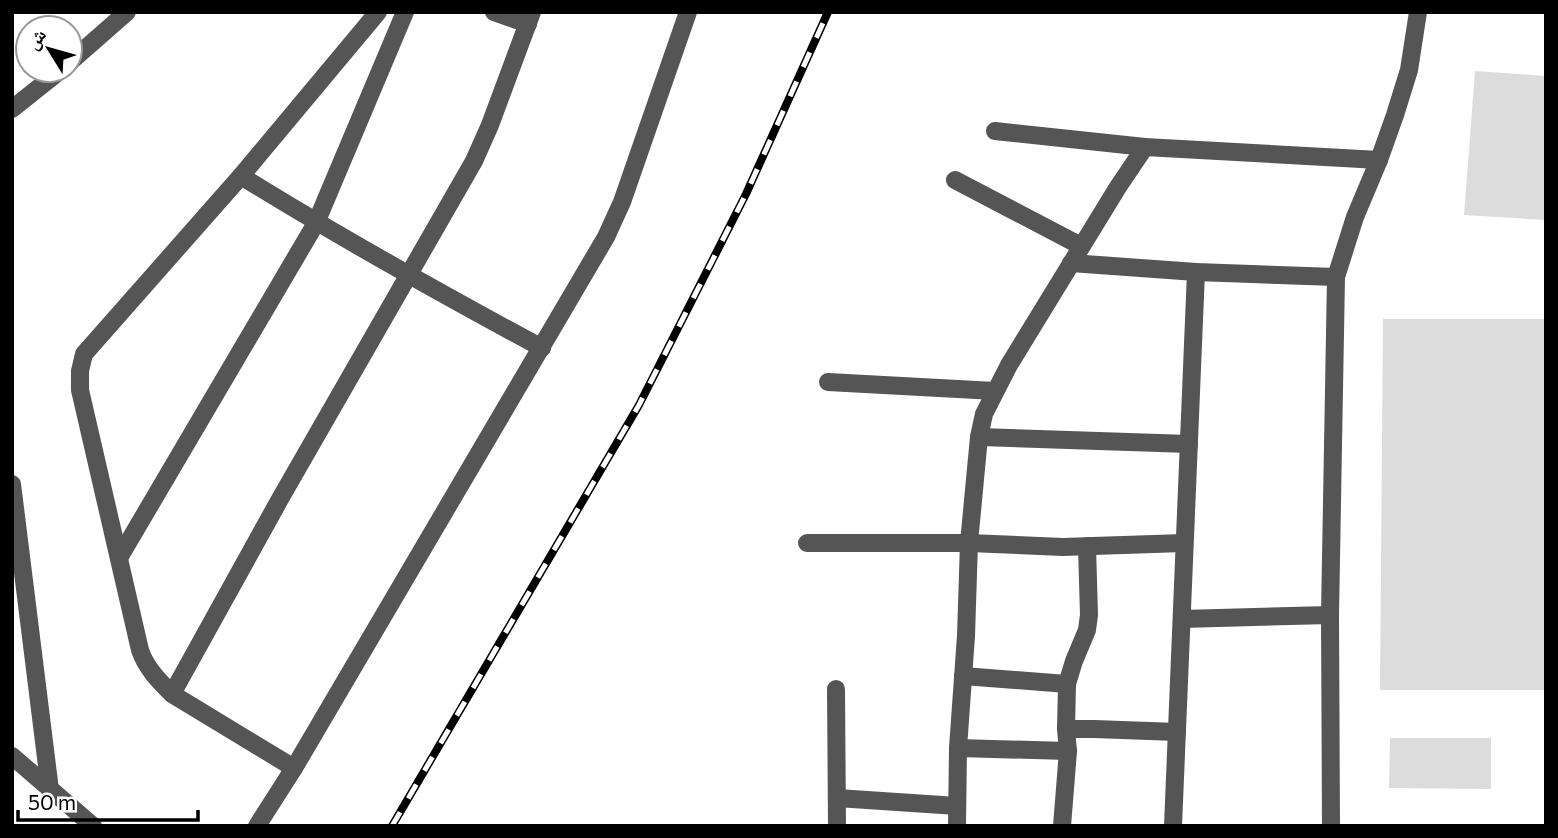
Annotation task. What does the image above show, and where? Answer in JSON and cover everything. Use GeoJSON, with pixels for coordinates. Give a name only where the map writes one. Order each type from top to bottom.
{"type":"FeatureCollection","features":[{"type":"Feature","properties":{"kind":"street"},"geometry":{"type":"LineString","coordinates":[[84,50],[127,12]]}},
{"type":"Feature","properties":{"kind":"street"},"geometry":{"type":"LineString","coordinates":[[294,768],[172,694],[144,662],[139,650],[80,390],[80,372],[84,354],[241,176],[378,12]]}},
{"type":"Feature","properties":{"kind":"street"},"geometry":{"type":"LineString","coordinates":[[119,558],[316,223],[405,12]]}},
{"type":"Feature","properties":{"kind":"street"},"geometry":{"type":"LineString","coordinates":[[172,694],[280,499],[474,161],[530,18],[494,12]]}},
{"type":"Feature","properties":{"kind":"street"},"geometry":{"type":"LineString","coordinates":[[257,826],[294,768],[606,237],[622,202],[688,12]]}},
{"type":"Feature","properties":{"kind":"street"},"geometry":{"type":"LineString","coordinates":[[1331,826],[1330,615],[1336,276],[1355,217],[1395,116],[1409,70],[1418,12]]}},
{"type":"Feature","properties":{"kind":"street"},"geometry":{"type":"LineString","coordinates":[[12,109],[43,84]]}},
{"type":"Feature","properties":{"kind":"street"},"geometry":{"type":"LineString","coordinates":[[995,131],[1145,147],[1379,160]]}},
{"type":"Feature","properties":{"kind":"street"},"geometry":{"type":"LineString","coordinates":[[957,826],[958,748],[969,543],[979,437],[984,414],[1009,365],[1145,147]]}},
{"type":"Feature","properties":{"kind":"street"},"geometry":{"type":"LineString","coordinates":[[241,176],[316,223],[542,348]]}},
{"type":"Feature","properties":{"kind":"street"},"geometry":{"type":"LineString","coordinates":[[955,180],[1081,246]]}},
{"type":"Feature","properties":{"kind":"street"},"geometry":{"type":"LineString","coordinates":[[1071,263],[1196,272],[1336,276]]}},
{"type":"Feature","properties":{"kind":"street"},"geometry":{"type":"LineString","coordinates":[[1173,826],[1196,272]]}},
{"type":"Feature","properties":{"kind":"street"},"geometry":{"type":"LineString","coordinates":[[828,382],[995,391]]}},
{"type":"Feature","properties":{"kind":"street"},"geometry":{"type":"LineString","coordinates":[[979,437],[1189,444]]}},
{"type":"Feature","properties":{"kind":"street"},"geometry":{"type":"LineString","coordinates":[[12,484],[50,790]]}},
{"type":"Feature","properties":{"kind":"street"},"geometry":{"type":"LineString","coordinates":[[807,543],[969,543],[1063,547],[1184,543]]}},
{"type":"Feature","properties":{"kind":"street"},"geometry":{"type":"LineString","coordinates":[[1062,826],[1068,751],[1068,684],[1087,630],[1089,615],[1087,546]]}},
{"type":"Feature","properties":{"kind":"street"},"geometry":{"type":"LineString","coordinates":[[1181,619],[1330,615]]}},
{"type":"Feature","properties":{"kind":"street"},"geometry":{"type":"LineString","coordinates":[[963,677],[1068,684]]}},
{"type":"Feature","properties":{"kind":"street"},"geometry":{"type":"LineString","coordinates":[[836,689],[837,826]]}},
{"type":"Feature","properties":{"kind":"street"},"geometry":{"type":"LineString","coordinates":[[1066,729],[1177,732]]}},
{"type":"Feature","properties":{"kind":"street"},"geometry":{"type":"LineString","coordinates":[[958,748],[1068,751]]}},
{"type":"Feature","properties":{"kind":"street"},"geometry":{"type":"LineString","coordinates":[[12,756],[93,826]]}},
{"type":"Feature","properties":{"kind":"street"},"geometry":{"type":"LineString","coordinates":[[837,799],[957,806]]}},
{"type":"Feature","properties":{"kind":"shaded area"},"geometry":{"type":"Polygon","coordinates":[[[1475,71],[1546,76],[1546,220],[1464,215],[1475,71]]]}},
{"type":"Feature","properties":{"kind":"shaded area"},"geometry":{"type":"Polygon","coordinates":[[[1383,319],[1546,319],[1546,690],[1380,690],[1383,319]]]}},
{"type":"Feature","properties":{"kind":"shaded area"},"geometry":{"type":"Polygon","coordinates":[[[1390,738],[1491,738],[1491,789],[1389,788],[1390,738]]]}},
{"type":"Feature","properties":{"kind":"railway"},"geometry":{"type":"LineString","coordinates":[[392,826],[639,405],[746,194],[828,12]]}}]}
